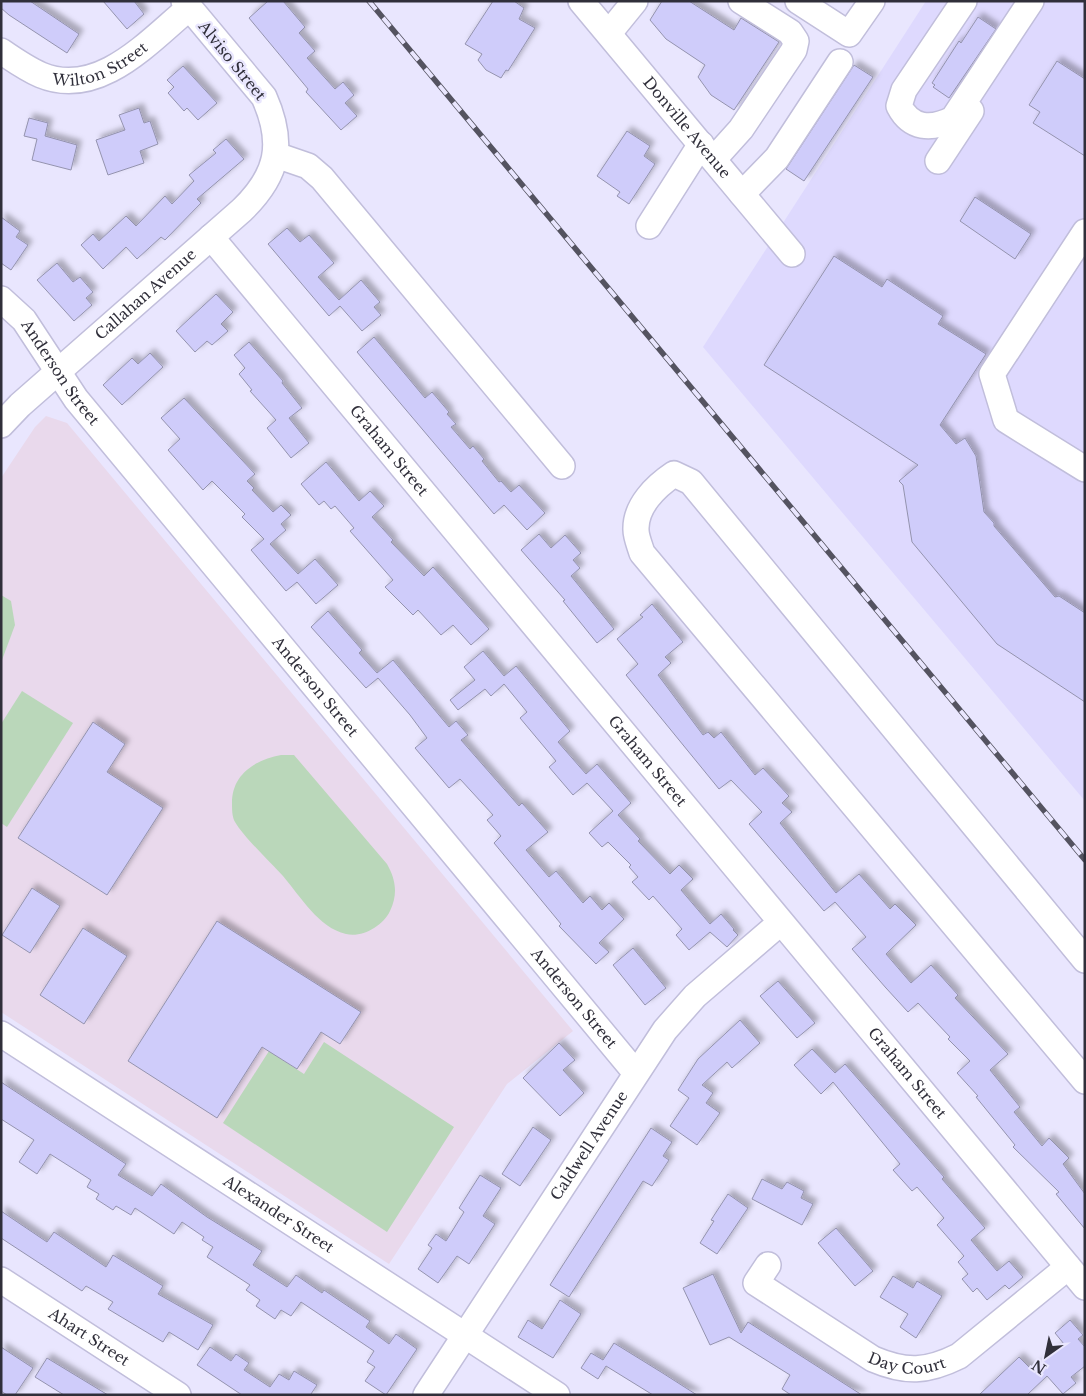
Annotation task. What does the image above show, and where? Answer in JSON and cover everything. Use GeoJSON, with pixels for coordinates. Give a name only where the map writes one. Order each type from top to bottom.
{"type":"FeatureCollection","features":[{"type":"Feature","properties":{"kind":"street","name":"Donville Avenue"},"geometry":{"type":"LineString","coordinates":[[581,1],[609,32],[792,254]]}},
{"type":"Feature","properties":{"kind":"street"},"geometry":{"type":"LineString","coordinates":[[609,32],[635,1]]}},
{"type":"Feature","properties":{"kind":"street"},"geometry":{"type":"LineString","coordinates":[[649,226],[707,152],[741,129],[794,50],[796,41],[790,32],[741,1]]}},
{"type":"Feature","properties":{"kind":"street"},"geometry":{"type":"LineString","coordinates":[[798,1],[849,34],[872,1]]}},
{"type":"Feature","properties":{"kind":"street"},"geometry":{"type":"LineString","coordinates":[[964,1],[921,68],[904,90],[899,106],[910,121],[936,126],[953,119],[1036,3]]}},
{"type":"Feature","properties":{"kind":"street"},"geometry":{"type":"LineString","coordinates":[[938,160],[1036,3]]}},
{"type":"Feature","properties":{"kind":"street","name":"Wilton Street"},"geometry":{"type":"LineString","coordinates":[[1,51],[43,76],[75,81],[94,78],[123,62],[186,4]]}},
{"type":"Feature","properties":{"kind":"street","name":"Alviso Street"},"geometry":{"type":"LineString","coordinates":[[186,4],[264,97],[272,115],[276,135],[276,155]]}},
{"type":"Feature","properties":{"kind":"street"},"geometry":{"type":"LineString","coordinates":[[742,194],[777,158],[840,62]]}},
{"type":"Feature","properties":{"kind":"street"},"geometry":{"type":"LineString","coordinates":[[276,155],[308,166],[322,178],[562,466]]}},
{"type":"Feature","properties":{"kind":"street","name":"Callahan Avenue"},"geometry":{"type":"LineString","coordinates":[[1,425],[258,195],[270,176],[276,155]]}},
{"type":"Feature","properties":{"kind":"street"},"geometry":{"type":"LineString","coordinates":[[1084,234],[992,374],[1006,420],[1085,470]]}},
{"type":"Feature","properties":{"kind":"street","name":"Graham Street"},"geometry":{"type":"LineString","coordinates":[[211,237],[780,923],[1085,1287]]}},
{"type":"Feature","properties":{"kind":"street","name":"Anderson Street"},"geometry":{"type":"LineString","coordinates":[[1,299],[24,320],[76,399],[635,1072]]}},
{"type":"Feature","properties":{"kind":"street"},"geometry":{"type":"LineString","coordinates":[[1085,960],[691,482],[674,474],[656,486],[639,512],[636,530],[642,553],[786,727],[1085,1081]]}},
{"type":"Feature","properties":{"kind":"street","name":"Caldwell Avenue"},"geometry":{"type":"LineString","coordinates":[[426,1395],[635,1072],[665,1030],[695,996],[780,923]]}},
{"type":"Feature","properties":{"kind":"street","name":"Alexander Street"},"geometry":{"type":"LineString","coordinates":[[1,1034],[557,1395]]}},
{"type":"Feature","properties":{"kind":"street","name":"Day Court"},"geometry":{"type":"LineString","coordinates":[[768,1265],[756,1283],[872,1359],[893,1367],[912,1370],[939,1366],[959,1356],[1068,1267]]}},
{"type":"Feature","properties":{"kind":"street","name":"Ahart Street"},"geometry":{"type":"LineString","coordinates":[[1,1280],[178,1395]]}},
{"type":"Feature","properties":{"kind":"shaded area"},"geometry":{"type":"Polygon","coordinates":[[[926,1],[1085,1],[1085,801],[703,347],[926,1]]]}},
{"type":"Feature","properties":{"kind":"shaded area"},"geometry":{"type":"Polygon","coordinates":[[[46,416],[67,423],[573,1031],[507,1084],[389,1264],[1,1012],[1,478],[35,427],[46,416]]]}},
{"type":"Feature","properties":{"kind":"green space"},"geometry":{"type":"Polygon","coordinates":[[[1,595],[11,601],[15,625],[2,660],[1,595]]]}},
{"type":"Feature","properties":{"kind":"green space"},"geometry":{"type":"Polygon","coordinates":[[[22,691],[73,723],[7,827],[1,823],[1,724],[22,691]]]}},
{"type":"Feature","properties":{"kind":"green space"},"geometry":{"type":"Polygon","coordinates":[[[294,755],[387,864],[395,887],[393,905],[387,916],[371,930],[352,935],[336,931],[327,925],[311,910],[235,822],[232,810],[233,793],[241,776],[254,765],[271,757],[294,755]]]}},
{"type":"Feature","properties":{"kind":"green space"},"geometry":{"type":"Polygon","coordinates":[[[324,1042],[454,1127],[387,1232],[223,1123],[269,1051],[304,1074],[324,1042]]]}},
{"type":"Feature","properties":{"kind":"building"},"geometry":{"type":"Polygon","coordinates":[[[1,1],[30,1],[79,34],[67,53],[9,15],[1,8],[1,1]]]}},
{"type":"Feature","properties":{"kind":"building"},"geometry":{"type":"Polygon","coordinates":[[[103,1],[134,1],[144,14],[127,29],[103,1]]]}},
{"type":"Feature","properties":{"kind":"building"},"geometry":{"type":"Polygon","coordinates":[[[268,1],[283,1],[305,27],[299,33],[315,51],[307,58],[335,89],[343,82],[354,95],[345,103],[357,116],[341,130],[306,92],[308,89],[249,18],[268,1]]]}},
{"type":"Feature","properties":{"kind":"building"},"geometry":{"type":"Polygon","coordinates":[[[493,1],[514,1],[524,8],[519,19],[535,28],[508,71],[506,70],[501,78],[486,70],[478,60],[482,54],[465,44],[493,1]]]}},
{"type":"Feature","properties":{"kind":"building"},"geometry":{"type":"Polygon","coordinates":[[[662,1],[689,1],[734,30],[741,18],[779,42],[734,110],[711,95],[698,77],[705,65],[666,39],[650,20],[662,1]]]}},
{"type":"Feature","properties":{"kind":"building"},"geometry":{"type":"Polygon","coordinates":[[[978,17],[996,29],[949,98],[933,87],[935,85],[932,83],[959,41],[961,43],[978,17]]]}},
{"type":"Feature","properties":{"kind":"building"},"geometry":{"type":"Polygon","coordinates":[[[1057,61],[1085,79],[1085,156],[1033,123],[1040,112],[1029,105],[1057,61]]]}},
{"type":"Feature","properties":{"kind":"building"},"geometry":{"type":"Polygon","coordinates":[[[854,65],[873,77],[804,181],[786,169],[854,65]]]}},
{"type":"Feature","properties":{"kind":"building"},"geometry":{"type":"Polygon","coordinates":[[[183,66],[217,103],[198,120],[187,108],[184,111],[168,93],[174,87],[167,80],[183,66]]]}},
{"type":"Feature","properties":{"kind":"building"},"geometry":{"type":"Polygon","coordinates":[[[139,108],[144,123],[150,121],[158,144],[140,151],[144,163],[108,175],[96,140],[125,130],[119,115],[139,108]]]}},
{"type":"Feature","properties":{"kind":"building"},"geometry":{"type":"Polygon","coordinates":[[[29,118],[48,123],[45,136],[77,145],[71,170],[32,160],[37,139],[24,136],[29,118]]]}},
{"type":"Feature","properties":{"kind":"building"},"geometry":{"type":"Polygon","coordinates":[[[627,131],[650,146],[644,156],[655,164],[629,204],[617,196],[620,192],[597,176],[627,131]]]}},
{"type":"Feature","properties":{"kind":"building"},"geometry":{"type":"Polygon","coordinates":[[[226,139],[244,159],[197,199],[201,203],[165,240],[161,237],[137,259],[126,247],[103,269],[81,245],[93,234],[99,241],[126,216],[136,226],[165,196],[172,204],[194,181],[189,175],[216,153],[213,150],[226,139]]]}},
{"type":"Feature","properties":{"kind":"building"},"geometry":{"type":"Polygon","coordinates":[[[975,197],[1031,234],[1015,259],[960,221],[975,197]]]}},
{"type":"Feature","properties":{"kind":"building"},"geometry":{"type":"Polygon","coordinates":[[[1,217],[20,231],[16,237],[28,245],[11,270],[1,263],[1,217]]]}},
{"type":"Feature","properties":{"kind":"building"},"geometry":{"type":"Polygon","coordinates":[[[287,228],[300,242],[309,235],[334,263],[318,277],[339,300],[361,280],[380,302],[374,307],[381,315],[362,331],[340,306],[329,316],[268,244],[287,228]]]}},
{"type":"Feature","properties":{"kind":"building"},"geometry":{"type":"Polygon","coordinates":[[[834,256],[882,287],[887,279],[943,316],[938,324],[986,354],[940,425],[956,444],[965,438],[976,456],[984,512],[994,523],[994,526],[1055,597],[1059,596],[1085,613],[1085,702],[997,644],[912,542],[903,485],[899,481],[918,465],[764,365],[834,256]]]}},
{"type":"Feature","properties":{"kind":"building"},"geometry":{"type":"Polygon","coordinates":[[[57,263],[73,282],[80,277],[93,292],[86,298],[92,305],[74,321],[37,280],[57,263]]]}},
{"type":"Feature","properties":{"kind":"building"},"geometry":{"type":"Polygon","coordinates":[[[216,294],[233,312],[221,324],[228,331],[212,345],[207,341],[195,352],[176,331],[216,294]]]}},
{"type":"Feature","properties":{"kind":"building"},"geometry":{"type":"Polygon","coordinates":[[[374,337],[425,398],[432,392],[449,412],[447,414],[456,424],[451,427],[470,449],[473,446],[499,482],[501,481],[511,492],[519,485],[545,513],[527,530],[504,505],[494,514],[357,352],[374,337]]]}},
{"type":"Feature","properties":{"kind":"building"},"geometry":{"type":"Polygon","coordinates":[[[249,342],[283,381],[282,383],[302,408],[289,418],[309,443],[291,458],[267,428],[276,420],[250,391],[252,390],[239,374],[245,368],[234,355],[249,342]]]}},
{"type":"Feature","properties":{"kind":"building"},"geometry":{"type":"Polygon","coordinates":[[[150,353],[163,367],[122,405],[103,385],[132,358],[138,364],[150,353]]]}},
{"type":"Feature","properties":{"kind":"building"},"geometry":{"type":"Polygon","coordinates":[[[184,398],[255,474],[247,481],[254,488],[252,490],[273,512],[281,505],[291,515],[281,524],[286,530],[270,544],[298,574],[315,559],[338,585],[316,604],[297,582],[286,591],[251,550],[264,539],[242,517],[245,514],[212,481],[203,490],[168,450],[180,439],[161,418],[184,398]]]}},
{"type":"Feature","properties":{"kind":"building"},"geometry":{"type":"Polygon","coordinates":[[[326,462],[359,501],[370,491],[384,506],[372,517],[393,540],[391,542],[424,576],[433,567],[489,629],[471,645],[453,625],[441,635],[418,610],[413,615],[385,587],[393,580],[350,531],[354,528],[335,506],[331,509],[324,501],[319,505],[301,484],[326,462]]]}},
{"type":"Feature","properties":{"kind":"building"},"geometry":{"type":"Polygon","coordinates":[[[539,534],[551,548],[565,535],[581,553],[573,560],[580,568],[571,576],[614,629],[597,643],[563,601],[565,600],[521,550],[539,534]]]}},
{"type":"Feature","properties":{"kind":"building"},"geometry":{"type":"Polygon","coordinates":[[[652,604],[683,642],[665,657],[671,663],[658,675],[703,735],[708,732],[714,738],[721,732],[755,775],[763,768],[789,796],[782,803],[792,812],[780,823],[836,893],[859,874],[890,909],[895,904],[916,925],[886,954],[911,983],[931,965],[958,995],[955,998],[1008,1054],[990,1070],[1020,1107],[1014,1112],[1042,1146],[1049,1138],[1069,1158],[1063,1164],[1085,1194],[1085,1229],[1056,1194],[1059,1192],[1013,1147],[1015,1145],[976,1097],[978,1096],[957,1073],[970,1061],[948,1039],[950,1037],[918,1003],[908,1012],[886,988],[852,949],[866,937],[835,902],[824,911],[749,824],[762,812],[731,780],[719,789],[626,675],[638,664],[617,639],[643,617],[640,615],[652,604]]]}},
{"type":"Feature","properties":{"kind":"building"},"geometry":{"type":"Polygon","coordinates":[[[328,611],[362,650],[359,653],[377,673],[393,660],[449,727],[456,721],[468,735],[461,740],[519,806],[522,803],[548,832],[526,850],[549,877],[556,871],[583,903],[590,896],[602,910],[609,903],[624,919],[599,943],[609,952],[596,964],[559,926],[561,924],[494,843],[501,836],[487,820],[493,815],[460,779],[449,788],[415,748],[427,738],[410,715],[378,678],[366,688],[311,627],[328,611]]]}},
{"type":"Feature","properties":{"kind":"building"},"geometry":{"type":"Polygon","coordinates":[[[483,651],[504,676],[516,666],[570,731],[558,742],[586,774],[597,764],[631,803],[618,815],[640,839],[638,841],[670,874],[679,865],[693,879],[681,890],[710,924],[721,914],[734,929],[738,935],[727,947],[710,932],[689,950],[676,935],[682,929],[653,896],[649,900],[632,882],[638,877],[629,867],[631,865],[608,842],[602,847],[589,833],[613,811],[587,783],[573,795],[549,767],[556,761],[520,718],[527,712],[504,684],[491,696],[485,689],[458,710],[450,700],[475,680],[464,667],[483,651]]]}},
{"type":"Feature","properties":{"kind":"building"},"geometry":{"type":"Polygon","coordinates":[[[93,722],[125,744],[107,772],[163,808],[107,895],[18,838],[93,722]]]}},
{"type":"Feature","properties":{"kind":"building"},"geometry":{"type":"Polygon","coordinates":[[[32,888],[60,906],[30,953],[2,935],[32,888]]]}},
{"type":"Feature","properties":{"kind":"building"},"geometry":{"type":"Polygon","coordinates":[[[217,921],[361,1012],[340,1044],[321,1032],[297,1069],[262,1047],[217,1118],[128,1061],[217,921]]]}},
{"type":"Feature","properties":{"kind":"building"},"geometry":{"type":"Polygon","coordinates":[[[83,928],[127,956],[84,1024],[40,995],[83,928]]]}},
{"type":"Feature","properties":{"kind":"building"},"geometry":{"type":"Polygon","coordinates":[[[633,948],[666,988],[645,1005],[613,965],[633,948]]]}},
{"type":"Feature","properties":{"kind":"building"},"geometry":{"type":"Polygon","coordinates":[[[778,981],[815,1023],[797,1038],[760,996],[778,981]]]}},
{"type":"Feature","properties":{"kind":"building"},"geometry":{"type":"Polygon","coordinates":[[[740,1020],[760,1043],[732,1068],[727,1062],[702,1085],[713,1093],[706,1103],[720,1113],[697,1145],[670,1126],[689,1098],[678,1090],[698,1059],[740,1020]]]}},
{"type":"Feature","properties":{"kind":"building"},"geometry":{"type":"Polygon","coordinates":[[[559,1043],[575,1060],[563,1070],[584,1093],[560,1116],[523,1078],[559,1043]]]}},
{"type":"Feature","properties":{"kind":"building"},"geometry":{"type":"Polygon","coordinates":[[[812,1049],[835,1073],[845,1064],[944,1177],[942,1179],[985,1228],[971,1240],[997,1271],[1009,1261],[1023,1277],[1009,1289],[1005,1285],[987,1300],[977,1288],[973,1292],[962,1279],[968,1274],[958,1262],[964,1256],[937,1225],[944,1218],[917,1187],[912,1191],[893,1170],[900,1164],[833,1082],[821,1094],[794,1065],[812,1049]]]}},
{"type":"Feature","properties":{"kind":"building"},"geometry":{"type":"Polygon","coordinates":[[[1,1082],[126,1164],[118,1175],[152,1196],[161,1184],[207,1217],[262,1251],[253,1265],[287,1287],[296,1275],[322,1293],[324,1290],[370,1321],[366,1327],[389,1344],[396,1334],[417,1349],[386,1395],[365,1381],[375,1367],[367,1362],[374,1351],[301,1302],[291,1316],[281,1310],[275,1319],[256,1306],[260,1300],[246,1290],[250,1285],[207,1257],[213,1247],[202,1240],[204,1237],[182,1222],[174,1234],[135,1208],[131,1215],[116,1206],[113,1210],[96,1199],[99,1194],[87,1187],[91,1180],[50,1154],[37,1174],[19,1162],[34,1140],[1,1119],[1,1082]]]}},
{"type":"Feature","properties":{"kind":"building"},"geometry":{"type":"Polygon","coordinates":[[[533,1127],[551,1140],[520,1186],[502,1174],[533,1127]]]}},
{"type":"Feature","properties":{"kind":"building"},"geometry":{"type":"Polygon","coordinates":[[[651,1128],[672,1142],[663,1156],[669,1160],[652,1186],[643,1181],[569,1297],[550,1285],[651,1128]]]}},
{"type":"Feature","properties":{"kind":"building"},"geometry":{"type":"Polygon","coordinates":[[[480,1175],[501,1188],[483,1216],[495,1224],[469,1264],[457,1256],[438,1283],[418,1269],[432,1248],[428,1245],[436,1234],[446,1241],[464,1212],[459,1208],[480,1175]]]}},
{"type":"Feature","properties":{"kind":"building"},"geometry":{"type":"Polygon","coordinates":[[[762,1179],[782,1189],[787,1182],[804,1191],[801,1198],[813,1204],[802,1225],[752,1199],[762,1179]]]}},
{"type":"Feature","properties":{"kind":"building"},"geometry":{"type":"Polygon","coordinates":[[[728,1194],[748,1208],[717,1254],[700,1243],[714,1221],[711,1220],[728,1194]]]}},
{"type":"Feature","properties":{"kind":"building"},"geometry":{"type":"Polygon","coordinates":[[[1,1211],[47,1242],[54,1232],[106,1267],[113,1255],[163,1286],[158,1294],[213,1325],[198,1350],[169,1332],[163,1342],[108,1309],[113,1302],[86,1286],[82,1291],[1,1238],[1,1211]]]}},
{"type":"Feature","properties":{"kind":"building"},"geometry":{"type":"Polygon","coordinates":[[[836,1228],[873,1271],[855,1286],[818,1243],[836,1228]]]}},
{"type":"Feature","properties":{"kind":"building"},"geometry":{"type":"Polygon","coordinates":[[[713,1274],[741,1333],[748,1322],[862,1395],[791,1395],[782,1389],[790,1375],[729,1337],[710,1345],[683,1288],[713,1274]]]}},
{"type":"Feature","properties":{"kind":"building"},"geometry":{"type":"Polygon","coordinates":[[[893,1276],[913,1288],[917,1281],[942,1296],[916,1338],[900,1327],[908,1314],[880,1297],[893,1276]]]}},
{"type":"Feature","properties":{"kind":"building"},"geometry":{"type":"Polygon","coordinates":[[[560,1300],[581,1314],[553,1358],[518,1337],[528,1320],[542,1329],[560,1300]]]}},
{"type":"Feature","properties":{"kind":"building"},"geometry":{"type":"Polygon","coordinates":[[[1070,1320],[1083,1335],[1078,1339],[1085,1347],[1085,1366],[1071,1377],[1076,1383],[1063,1394],[1047,1376],[1027,1395],[979,1395],[1019,1357],[1032,1370],[1064,1344],[1055,1333],[1070,1320]]]}},
{"type":"Feature","properties":{"kind":"building"},"geometry":{"type":"Polygon","coordinates":[[[614,1343],[697,1395],[653,1395],[606,1366],[598,1379],[581,1368],[591,1353],[603,1360],[614,1343]]]}},
{"type":"Feature","properties":{"kind":"building"},"geometry":{"type":"Polygon","coordinates":[[[1,1347],[33,1368],[15,1395],[7,1395],[1,1391],[1,1347]]]}},
{"type":"Feature","properties":{"kind":"building"},"geometry":{"type":"Polygon","coordinates":[[[210,1347],[231,1361],[236,1354],[249,1363],[244,1370],[270,1387],[279,1374],[289,1380],[294,1371],[317,1385],[311,1394],[313,1395],[242,1395],[197,1365],[210,1347]]]}},
{"type":"Feature","properties":{"kind":"building"},"geometry":{"type":"Polygon","coordinates":[[[47,1358],[108,1395],[64,1395],[35,1377],[47,1358]]]}},
{"type":"Feature","properties":{"kind":"railway"},"geometry":{"type":"LineString","coordinates":[[369,1],[1085,860]]}}]}
